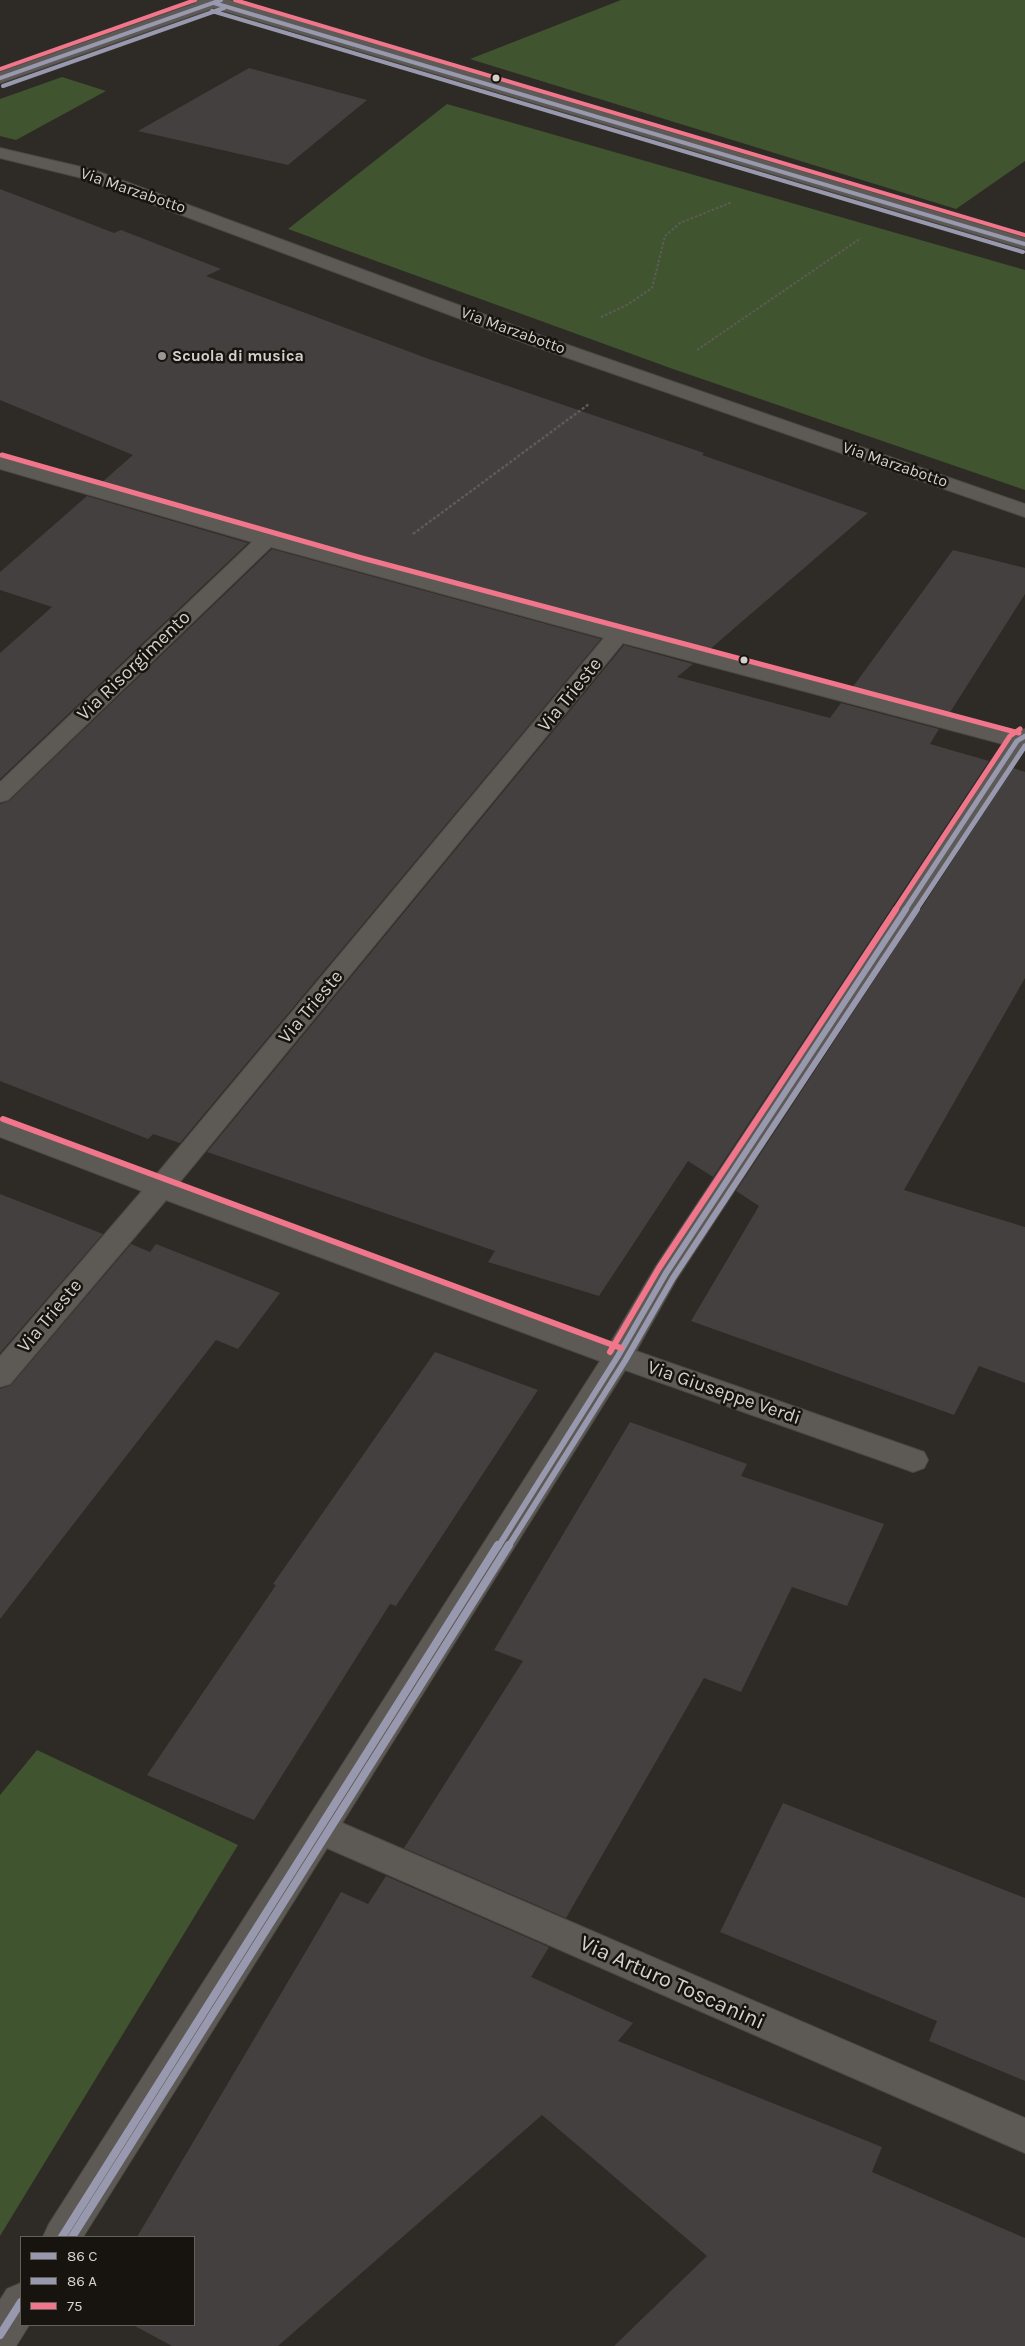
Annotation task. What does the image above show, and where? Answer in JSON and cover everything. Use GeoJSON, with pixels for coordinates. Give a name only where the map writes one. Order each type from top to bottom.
{"type":"FeatureCollection","features":[{"type":"Feature","properties":{"kind":"street"},"geometry":{"type":"LineString","coordinates":[[0,78],[212,1],[1025,244]]}},
{"type":"Feature","properties":{"kind":"street","name":"Via Marzabotto"},"geometry":{"type":"LineString","coordinates":[[0,153],[88,174],[534,340],[1025,511]]}},
{"type":"Feature","properties":{"kind":"street"},"geometry":{"type":"LineString","coordinates":[[0,463],[268,538],[360,566],[1021,738],[666,1273],[618,1356],[63,2236]]}},
{"type":"Feature","properties":{"kind":"street","name":"Via Risorgimento"},"geometry":{"type":"LineString","coordinates":[[0,795],[268,538]]}},
{"type":"Feature","properties":{"kind":"street","name":"Via Trieste"},"geometry":{"type":"LineString","coordinates":[[0,1376],[90,1268],[161,1187],[619,634]]}},
{"type":"Feature","properties":{"kind":"street","name":"Via Giuseppe Verdi"},"geometry":{"type":"LineString","coordinates":[[0,1128],[618,1356],[913,1460]]}},
{"type":"Feature","properties":{"kind":"street","name":"Via Arturo Toscanini"},"geometry":{"type":"LineString","coordinates":[[320,1829],[1025,2136]]}},
{"type":"Feature","properties":{"kind":"street"},"geometry":{"type":"LineString","coordinates":[[0,2335],[20,2304]]}},
{"type":"Feature","properties":{"kind":"path"},"geometry":{"type":"LineString","coordinates":[[534,340],[582,325],[626,305],[652,288],[665,236],[680,223],[732,202]]}},
{"type":"Feature","properties":{"kind":"path"},"geometry":{"type":"LineString","coordinates":[[406,540],[611,388],[685,359],[905,209]]}},
{"type":"Feature","properties":{"kind":"green space"},"geometry":{"type":"Polygon","coordinates":[[[621,0],[1025,0],[1025,161],[956,209],[470,59],[621,0]]]}},
{"type":"Feature","properties":{"kind":"green space"},"geometry":{"type":"Polygon","coordinates":[[[62,77],[106,91],[16,140],[0,136],[0,99],[62,77]]]}},
{"type":"Feature","properties":{"kind":"green space"},"geometry":{"type":"Polygon","coordinates":[[[447,104],[1025,270],[1025,490],[673,369],[288,229],[447,104]]]}},
{"type":"Feature","properties":{"kind":"green space"},"geometry":{"type":"Polygon","coordinates":[[[37,1750],[238,1845],[0,2236],[0,1795],[37,1750]]]}},
{"type":"Feature","properties":{"kind":"building"},"geometry":{"type":"Polygon","coordinates":[[[249,68],[367,100],[288,165],[138,131],[249,68]]]}},
{"type":"Feature","properties":{"kind":"building"},"geometry":{"type":"Polygon","coordinates":[[[0,189],[114,233],[121,230],[221,269],[206,276],[429,359],[704,453],[702,455],[868,513],[709,650],[368,559],[101,483],[133,455],[0,400],[0,189]]]}},
{"type":"Feature","properties":{"kind":"building"},"geometry":{"type":"Polygon","coordinates":[[[87,496],[248,543],[0,779],[0,653],[52,607],[0,590],[0,572],[87,496]]]}},
{"type":"Feature","properties":{"kind":"building"},"geometry":{"type":"Polygon","coordinates":[[[272,549],[601,639],[180,1143],[153,1134],[148,1139],[0,1081],[0,804],[9,801],[272,549]]]}},
{"type":"Feature","properties":{"kind":"building"},"geometry":{"type":"Polygon","coordinates":[[[953,550],[1025,568],[1025,594],[949,714],[852,688],[953,550]]]}},
{"type":"Feature","properties":{"kind":"building"},"geometry":{"type":"Polygon","coordinates":[[[624,645],[693,664],[677,677],[830,718],[841,703],[939,729],[930,744],[989,761],[713,1177],[688,1161],[599,1296],[488,1262],[495,1251],[207,1152],[624,645]]]}},
{"type":"Feature","properties":{"kind":"building"},"geometry":{"type":"Polygon","coordinates":[[[1013,768],[1025,772],[1025,978],[904,1190],[1025,1227],[1025,1383],[979,1366],[954,1415],[691,1321],[759,1206],[736,1191],[1013,768]]]}},
{"type":"Feature","properties":{"kind":"building"},"geometry":{"type":"Polygon","coordinates":[[[0,1194],[103,1234],[0,1353],[0,1194]]]}},
{"type":"Feature","properties":{"kind":"building"},"geometry":{"type":"Polygon","coordinates":[[[131,1244],[150,1252],[156,1244],[280,1293],[238,1349],[216,1340],[0,1619],[0,1389],[11,1385],[131,1244]]]}},
{"type":"Feature","properties":{"kind":"building"},"geometry":{"type":"Polygon","coordinates":[[[435,1352],[538,1390],[396,1606],[390,1604],[254,1820],[147,1775],[276,1585],[273,1584],[435,1352]]]}},
{"type":"Feature","properties":{"kind":"building"},"geometry":{"type":"Polygon","coordinates":[[[630,1422],[747,1464],[741,1476],[884,1524],[847,1606],[792,1587],[741,1692],[704,1678],[566,1918],[404,1848],[523,1661],[494,1650],[630,1422]]]}},
{"type":"Feature","properties":{"kind":"building"},"geometry":{"type":"Polygon","coordinates":[[[783,1803],[1025,1898],[1025,2081],[929,2041],[937,2021],[720,1932],[783,1803]]]}},
{"type":"Feature","properties":{"kind":"building"},"geometry":{"type":"Polygon","coordinates":[[[386,1876],[549,1947],[531,1977],[633,2023],[618,2041],[882,2147],[872,2172],[1025,2238],[1025,2346],[614,2346],[707,2256],[542,2115],[278,2346],[172,2346],[135,2326],[195,2326],[195,2236],[138,2236],[341,1892],[368,1904],[386,1876]]]}},
{"type":"Feature","properties":{"kind":"transit line","name":"75"},"geometry":{"type":"LineString","coordinates":[[0,69],[195,0]]}},
{"type":"Feature","properties":{"kind":"transit line"},"geometry":{"type":"LineString","coordinates":[[0,78],[221,0]]}},
{"type":"Feature","properties":{"kind":"transit line","name":"75"},"geometry":{"type":"LineString","coordinates":[[235,0],[1025,235]]}},
{"type":"Feature","properties":{"kind":"transit line"},"geometry":{"type":"LineString","coordinates":[[214,3],[1025,244]]}},
{"type":"Feature","properties":{"kind":"transit line"},"geometry":{"type":"LineString","coordinates":[[3,86],[224,8]]}},
{"type":"Feature","properties":{"kind":"transit line"},"geometry":{"type":"LineString","coordinates":[[212,11],[1023,252]]}},
{"type":"Feature","properties":{"kind":"transit line","name":"75"},"geometry":{"type":"LineString","coordinates":[[2,455],[362,558],[1019,733]]}},
{"type":"Feature","properties":{"kind":"transit line","name":"75"},"geometry":{"type":"LineString","coordinates":[[610,1352],[659,1268],[1010,736],[1020,729]]}},
{"type":"Feature","properties":{"kind":"transit line"},"geometry":{"type":"LineString","coordinates":[[63,2236],[618,1356],[666,1273],[1017,741],[1025,736]]}},
{"type":"Feature","properties":{"kind":"transit line"},"geometry":{"type":"LineString","coordinates":[[73,2236],[625,1361],[673,1278],[1025,746]]}},
{"type":"Feature","properties":{"kind":"transit line","name":"75"},"geometry":{"type":"LineString","coordinates":[[3,1119],[621,1348]]}},
{"type":"Feature","properties":{"kind":"transit line"},"geometry":{"type":"LineString","coordinates":[[0,2335],[20,2304]]}},
{"type":"Feature","properties":{"kind":"place","name":"Scuola di musica"},"geometry":{"type":"Point","coordinates":[162,356]}}]}
